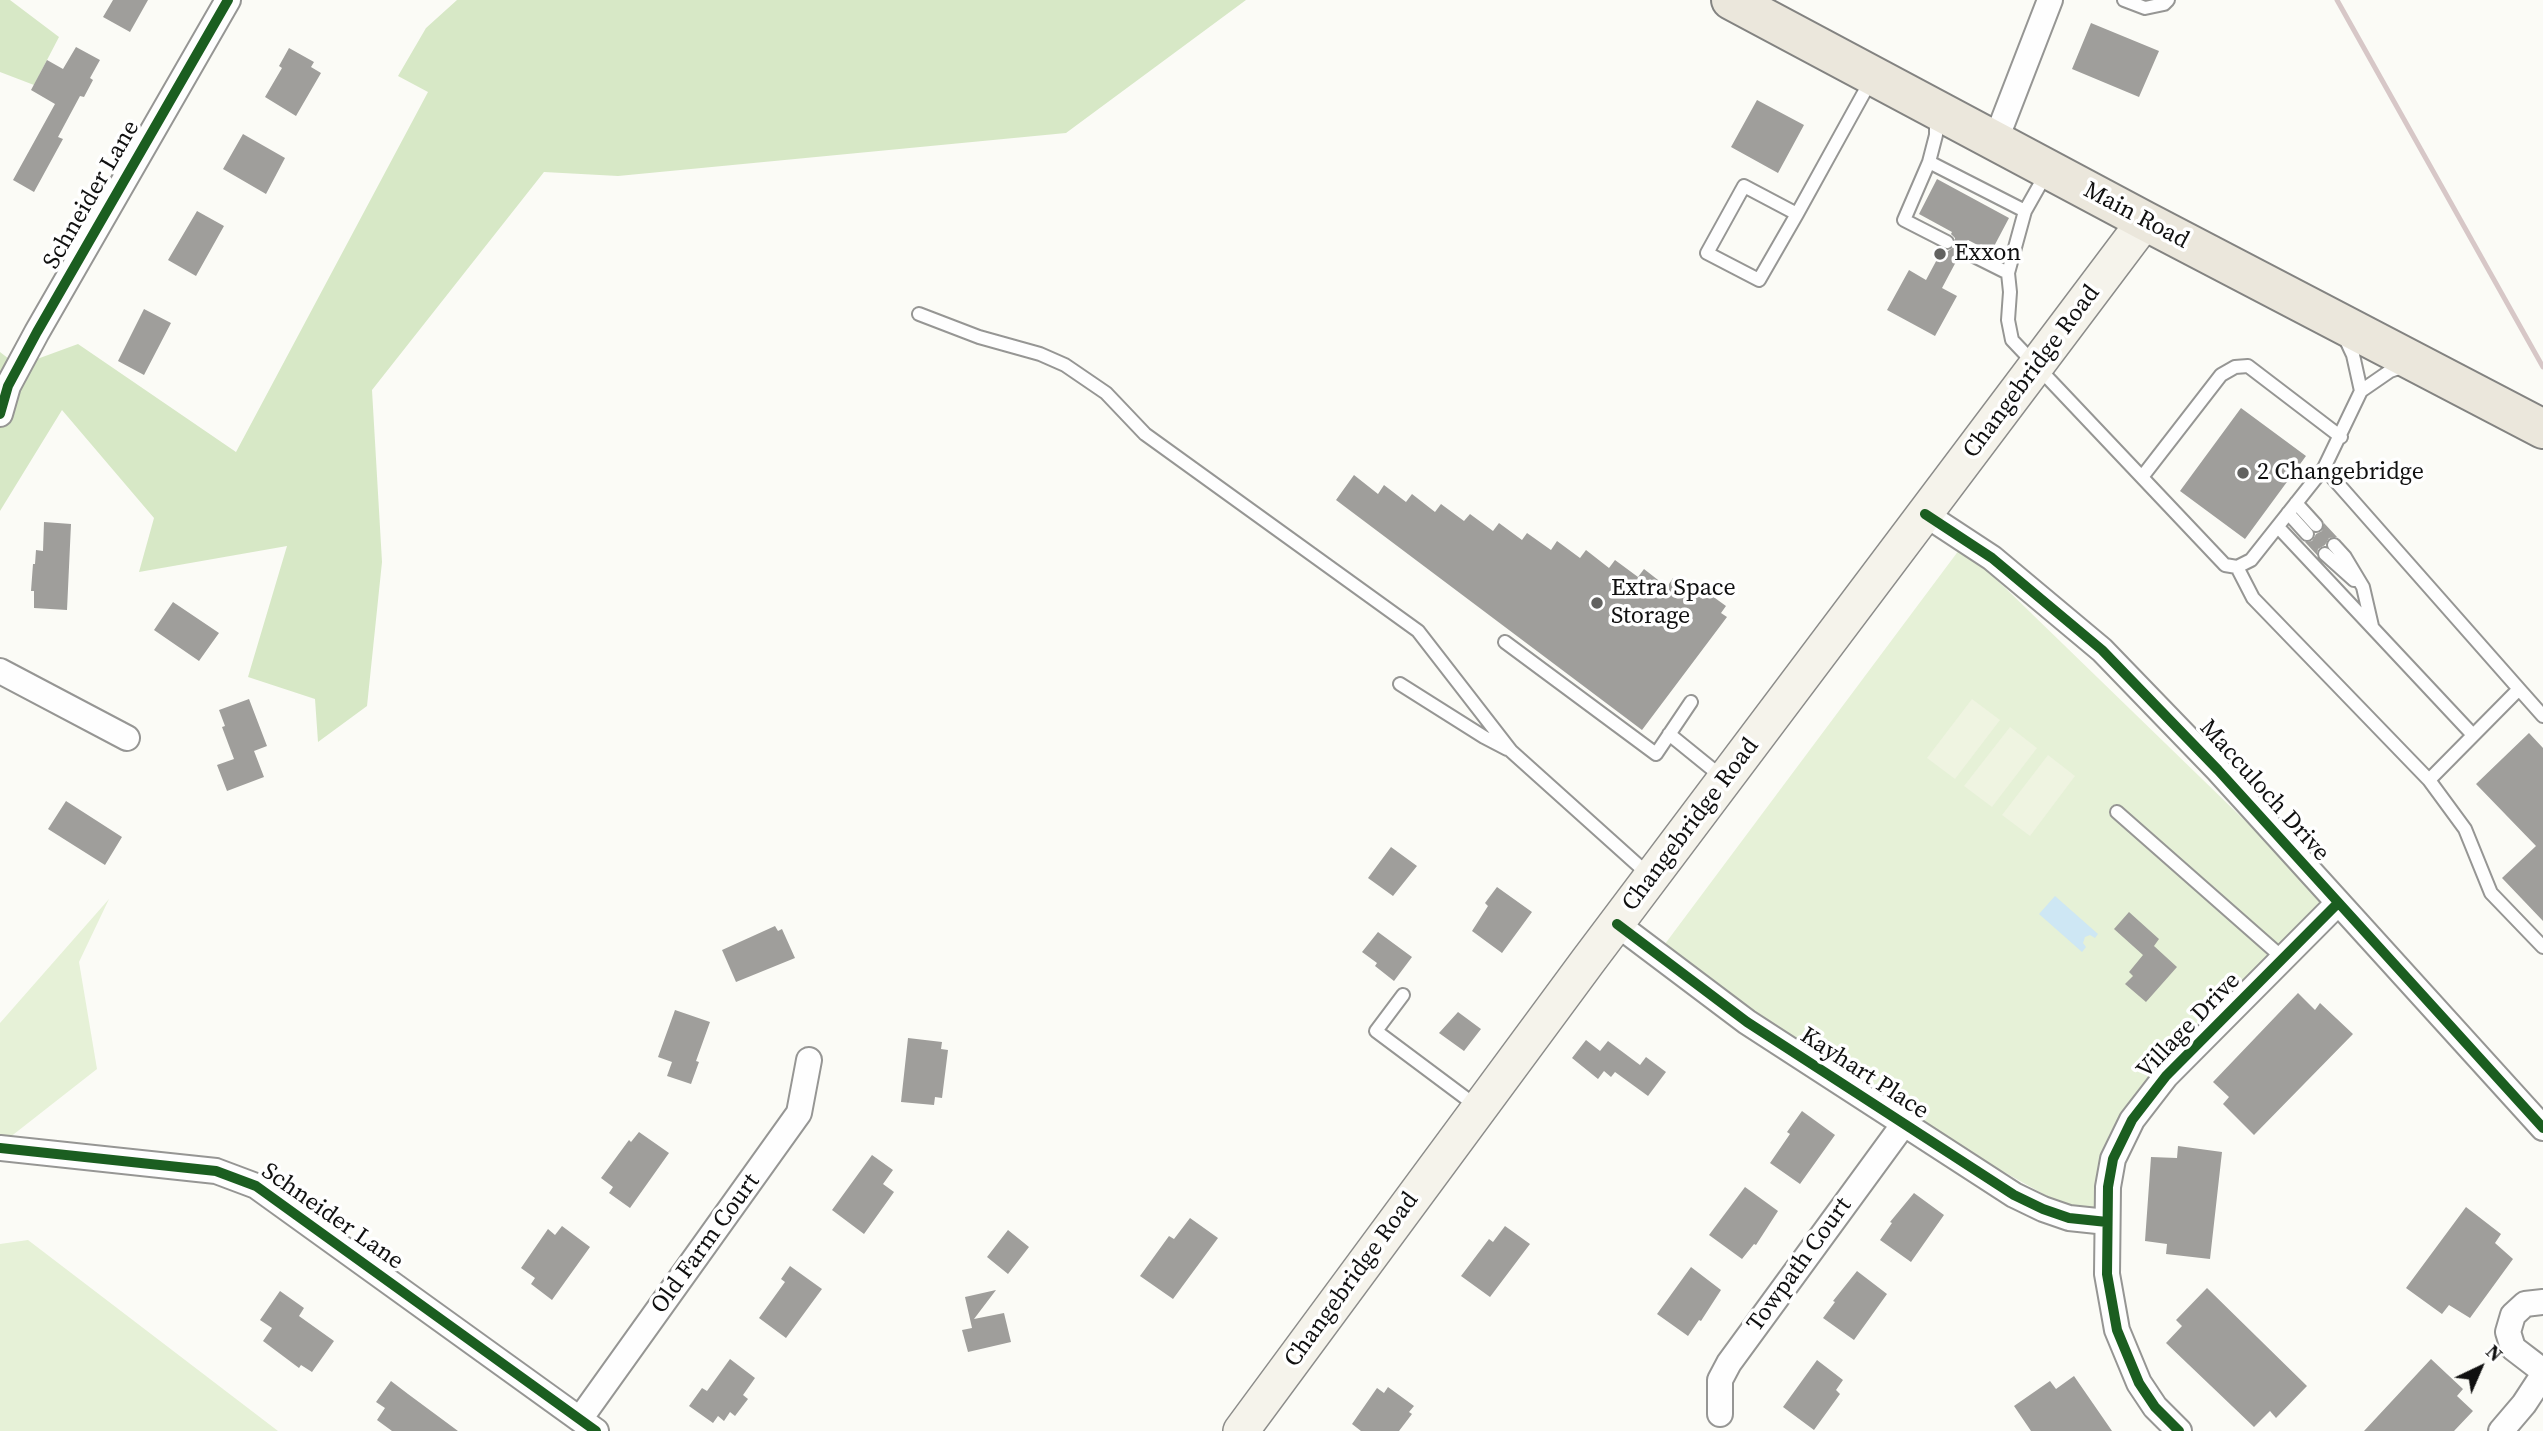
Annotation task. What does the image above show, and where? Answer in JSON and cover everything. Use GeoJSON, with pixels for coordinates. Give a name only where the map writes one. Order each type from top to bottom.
{"type":"FeatureCollection","features":[{"type":"Feature","properties":{"kind":"main road","name":"Main Road"},"geometry":{"type":"LineString","coordinates":[[1731,0],[1995,142],[2543,429]]}},
{"type":"Feature","properties":{"kind":"main road","name":"Changebridge Road"},"geometry":{"type":"LineString","coordinates":[[1241,1431],[1479,1108],[2145,221]]}},
{"type":"Feature","properties":{"kind":"street","name":"Schneider Lane"},"geometry":{"type":"LineString","coordinates":[[0,414],[8,386],[37,332],[228,0]]}},
{"type":"Feature","properties":{"kind":"street"},"geometry":{"type":"LineString","coordinates":[[1995,142],[2050,0]]}},
{"type":"Feature","properties":{"kind":"street","name":"Macculoch Drive"},"geometry":{"type":"LineString","coordinates":[[1925,514],[1992,558],[2102,650],[2199,750],[2543,1128]]}},
{"type":"Feature","properties":{"kind":"street"},"geometry":{"type":"LineString","coordinates":[[0,671],[127,737]]}},
{"type":"Feature","properties":{"kind":"street","name":"Village Drive"},"geometry":{"type":"LineString","coordinates":[[2179,1431],[2155,1407],[2139,1383],[2117,1330],[2107,1281],[2108,1187],[2113,1159],[2132,1120],[2166,1076],[2338,902]]}},
{"type":"Feature","properties":{"kind":"street","name":"Kayhart Place"},"geometry":{"type":"LineString","coordinates":[[1617,924],[1747,1022],[2014,1195],[2069,1218],[2107,1222]]}},
{"type":"Feature","properties":{"kind":"street","name":"Old Farm Court"},"geometry":{"type":"LineString","coordinates":[[588,1425],[799,1113],[809,1060]]}},
{"type":"Feature","properties":{"kind":"street","name":"Towpath Court"},"geometry":{"type":"LineString","coordinates":[[1720,1414],[1720,1380],[1729,1363],[1903,1125]]}},
{"type":"Feature","properties":{"kind":"street","name":"Schneider Lane"},"geometry":{"type":"LineString","coordinates":[[0,1148],[216,1171],[256,1186],[588,1425]]}},
{"type":"Feature","properties":{"kind":"street"},"geometry":{"type":"LineString","coordinates":[[2501,1431],[2524,1404],[2543,1373],[2513,1348],[2508,1332],[2513,1315],[2525,1304],[2543,1302]]}},
{"type":"Feature","properties":{"kind":"lane"},"geometry":{"type":"LineString","coordinates":[[2124,0],[2145,8],[2164,4],[2168,0]]}},
{"type":"Feature","properties":{"kind":"lane"},"geometry":{"type":"LineString","coordinates":[[1797,214],[1744,186],[1707,253],[1759,280],[1797,214],[1872,76]]}},
{"type":"Feature","properties":{"kind":"lane"},"geometry":{"type":"LineString","coordinates":[[1935,110],[1936,135],[1929,162],[1904,220],[1947,242]]}},
{"type":"Feature","properties":{"kind":"lane"},"geometry":{"type":"LineString","coordinates":[[1929,162],[2025,211]]}},
{"type":"Feature","properties":{"kind":"lane"},"geometry":{"type":"LineString","coordinates":[[2048,170],[2025,211],[2008,273],[2008,320],[2012,340],[2225,565],[2237,567],[2251,560],[2278,527],[2324,468],[2361,391],[2390,371],[2419,365]]}},
{"type":"Feature","properties":{"kind":"lane"},"geometry":{"type":"LineString","coordinates":[[1962,250],[2008,273]]}},
{"type":"Feature","properties":{"kind":"lane"},"geometry":{"type":"LineString","coordinates":[[919,314],[979,337],[1040,354],[1065,365],[1106,393],[1145,434],[1418,631],[1511,751],[1652,877]]}},
{"type":"Feature","properties":{"kind":"lane"},"geometry":{"type":"LineString","coordinates":[[2338,322],[2353,355],[2361,391]]}},
{"type":"Feature","properties":{"kind":"lane"},"geometry":{"type":"LineString","coordinates":[[2142,477],[2221,375],[2235,367],[2248,366],[2341,437]]}},
{"type":"Feature","properties":{"kind":"lane"},"geometry":{"type":"LineString","coordinates":[[2324,468],[2543,716]]}},
{"type":"Feature","properties":{"kind":"lane"},"geometry":{"type":"LineString","coordinates":[[2292,508],[2312,530]]}},
{"type":"Feature","properties":{"kind":"lane"},"geometry":{"type":"LineString","coordinates":[[2278,527],[2473,735]]}},
{"type":"Feature","properties":{"kind":"lane"},"geometry":{"type":"LineString","coordinates":[[2330,550],[2363,587],[2373,630]]}},
{"type":"Feature","properties":{"kind":"lane"},"geometry":{"type":"LineString","coordinates":[[2237,567],[2253,598],[2429,780],[2465,829],[2491,893],[2543,947]]}},
{"type":"Feature","properties":{"kind":"lane"},"geometry":{"type":"LineString","coordinates":[[1506,642],[1656,754],[1691,702]]}},
{"type":"Feature","properties":{"kind":"lane"},"geometry":{"type":"LineString","coordinates":[[1401,684],[1511,751]]}},
{"type":"Feature","properties":{"kind":"lane"},"geometry":{"type":"LineString","coordinates":[[2429,780],[2519,690]]}},
{"type":"Feature","properties":{"kind":"lane"},"geometry":{"type":"LineString","coordinates":[[1669,734],[1725,779]]}},
{"type":"Feature","properties":{"kind":"lane"},"geometry":{"type":"LineString","coordinates":[[2117,812],[2284,959]]}},
{"type":"Feature","properties":{"kind":"lane"},"geometry":{"type":"LineString","coordinates":[[1403,995],[1376,1031],[1479,1108]]}},
{"type":"Feature","properties":{"kind":"green space"},"geometry":{"type":"Polygon","coordinates":[[[0,0],[10,0],[59,37],[34,85],[0,72],[0,0]]]}},
{"type":"Feature","properties":{"kind":"green space"},"geometry":{"type":"Polygon","coordinates":[[[457,0],[1246,0],[1066,133],[618,176],[544,172],[372,390],[382,562],[367,706],[318,742],[315,699],[248,677],[287,546],[139,572],[154,518],[62,410],[0,511],[0,352],[18,366],[78,344],[236,452],[428,92],[398,76],[426,28],[457,0]]]}},
{"type":"Feature","properties":{"kind":"green space"},"geometry":{"type":"Polygon","coordinates":[[[1962,546],[2335,908],[2130,1135],[2097,1224],[1764,1038],[1653,960],[1962,546]]]}},
{"type":"Feature","properties":{"kind":"green space"},"geometry":{"type":"Polygon","coordinates":[[[1972,699],[2000,720],[1955,779],[1927,758],[1972,699]]]}},
{"type":"Feature","properties":{"kind":"green space"},"geometry":{"type":"Polygon","coordinates":[[[2010,727],[2037,748],[1992,807],[1964,786],[2010,727]]]}},
{"type":"Feature","properties":{"kind":"green space"},"geometry":{"type":"Polygon","coordinates":[[[2048,755],[2075,776],[2030,836],[2002,815],[2048,755]]]}},
{"type":"Feature","properties":{"kind":"green space"},"geometry":{"type":"Polygon","coordinates":[[[109,899],[79,962],[97,1069],[0,1145],[0,1023],[109,899]]]}},
{"type":"Feature","properties":{"kind":"green space"},"geometry":{"type":"Polygon","coordinates":[[[28,1240],[278,1431],[0,1431],[0,1244],[28,1240]]]}},
{"type":"Feature","properties":{"kind":"water"},"geometry":{"type":"Polygon","coordinates":[[[2055,896],[2098,934],[2095,938],[2090,935],[2085,937],[2083,943],[2086,947],[2082,952],[2039,914],[2055,896]]]}},
{"type":"Feature","properties":{"kind":"building"},"geometry":{"type":"Polygon","coordinates":[[[113,0],[148,0],[130,32],[103,17],[113,0]]]}},
{"type":"Feature","properties":{"kind":"building"},"geometry":{"type":"Polygon","coordinates":[[[2091,23],[2159,51],[2139,97],[2072,69],[2091,23]]]}},
{"type":"Feature","properties":{"kind":"building"},"geometry":{"type":"Polygon","coordinates":[[[76,47],[100,60],[84,97],[80,96],[58,137],[63,139],[34,192],[13,180],[55,104],[31,90],[47,60],[63,69],[76,47]]]}},
{"type":"Feature","properties":{"kind":"building"},"geometry":{"type":"Polygon","coordinates":[[[289,48],[314,62],[311,67],[321,73],[296,116],[265,97],[282,68],[279,66],[289,48]]]}},
{"type":"Feature","properties":{"kind":"building"},"geometry":{"type":"Polygon","coordinates":[[[1757,100],[1804,125],[1778,173],[1731,147],[1757,100]]]}},
{"type":"Feature","properties":{"kind":"building"},"geometry":{"type":"Polygon","coordinates":[[[243,134],[285,158],[266,194],[223,169],[243,134]]]}},
{"type":"Feature","properties":{"kind":"building"},"geometry":{"type":"Polygon","coordinates":[[[1937,179],[2009,218],[1991,252],[1968,240],[1955,245],[1952,232],[1919,214],[1937,179]]]}},
{"type":"Feature","properties":{"kind":"building"},"geometry":{"type":"Polygon","coordinates":[[[197,211],[224,226],[196,276],[168,260],[197,211]]]}},
{"type":"Feature","properties":{"kind":"building"},"geometry":{"type":"Polygon","coordinates":[[[1954,247],[1954,254],[1958,258],[1942,288],[1957,296],[1935,336],[1887,310],[1909,270],[1926,280],[1942,250],[1948,251],[1954,247]]]}},
{"type":"Feature","properties":{"kind":"building"},"geometry":{"type":"Polygon","coordinates":[[[144,309],[171,323],[144,375],[118,361],[144,309]]]}},
{"type":"Feature","properties":{"kind":"building","name":"2 Changebridge"},"geometry":{"type":"Polygon","coordinates":[[[2241,408],[2306,456],[2245,539],[2180,491],[2241,408]]]}},
{"type":"Feature","properties":{"kind":"building","name":"Extra Space Storage"},"geometry":{"type":"Polygon","coordinates":[[[1354,475],[1378,494],[1384,485],[1406,502],[1412,494],[1435,512],[1441,504],[1464,521],[1470,514],[1493,531],[1499,523],[1522,540],[1527,533],[1551,550],[1557,541],[1580,558],[1586,550],[1609,568],[1615,560],[1638,577],[1644,569],[1667,587],[1673,578],[1703,599],[1708,593],[1726,606],[1721,613],[1727,617],[1642,730],[1336,500],[1354,475]]]}},
{"type":"Feature","properties":{"kind":"building"},"geometry":{"type":"Polygon","coordinates":[[[44,522],[71,524],[67,610],[34,608],[34,591],[31,591],[33,564],[36,550],[43,551],[44,522]]]}},
{"type":"Feature","properties":{"kind":"building"},"geometry":{"type":"Polygon","coordinates":[[[2324,523],[2337,537],[2329,538],[2325,545],[2318,549],[2317,555],[2305,542],[2312,541],[2316,534],[2322,531],[2324,523]]]}},
{"type":"Feature","properties":{"kind":"building"},"geometry":{"type":"Polygon","coordinates":[[[173,602],[219,633],[199,661],[154,630],[173,602]]]}},
{"type":"Feature","properties":{"kind":"building"},"geometry":{"type":"Polygon","coordinates":[[[249,699],[267,746],[254,751],[264,777],[227,791],[217,765],[234,759],[222,727],[225,726],[219,710],[249,699]]]}},
{"type":"Feature","properties":{"kind":"building"},"geometry":{"type":"Polygon","coordinates":[[[2529,733],[2543,748],[2543,921],[2502,878],[2536,846],[2476,784],[2529,733]]]}},
{"type":"Feature","properties":{"kind":"building"},"geometry":{"type":"Polygon","coordinates":[[[66,801],[122,837],[105,865],[48,829],[66,801]]]}},
{"type":"Feature","properties":{"kind":"building"},"geometry":{"type":"Polygon","coordinates":[[[1391,847],[1417,866],[1393,896],[1368,878],[1391,847]]]}},
{"type":"Feature","properties":{"kind":"building"},"geometry":{"type":"Polygon","coordinates":[[[1497,887],[1532,912],[1502,953],[1472,931],[1488,906],[1485,903],[1497,887]]]}},
{"type":"Feature","properties":{"kind":"building"},"geometry":{"type":"Polygon","coordinates":[[[2129,912],[2159,939],[2154,946],[2177,967],[2146,1002],[2125,984],[2133,976],[2129,972],[2143,955],[2114,929],[2129,912]]]}},
{"type":"Feature","properties":{"kind":"building"},"geometry":{"type":"Polygon","coordinates":[[[775,926],[778,931],[782,929],[795,958],[736,982],[722,950],[775,926]]]}},
{"type":"Feature","properties":{"kind":"building"},"geometry":{"type":"Polygon","coordinates":[[[1378,932],[1412,957],[1394,981],[1362,952],[1378,932]]]}},
{"type":"Feature","properties":{"kind":"building"},"geometry":{"type":"Polygon","coordinates":[[[2298,993],[2315,1010],[2320,1003],[2353,1034],[2254,1135],[2223,1104],[2229,1097],[2213,1082],[2298,993]]]}},
{"type":"Feature","properties":{"kind":"building"},"geometry":{"type":"Polygon","coordinates":[[[675,1010],[710,1022],[691,1084],[667,1076],[672,1062],[658,1057],[675,1010]]]}},
{"type":"Feature","properties":{"kind":"building"},"geometry":{"type":"Polygon","coordinates":[[[1458,1012],[1481,1029],[1464,1051],[1439,1033],[1458,1012]]]}},
{"type":"Feature","properties":{"kind":"building"},"geometry":{"type":"Polygon","coordinates":[[[908,1038],[942,1042],[941,1049],[948,1050],[942,1098],[935,1097],[934,1105],[901,1102],[908,1038]]]}},
{"type":"Feature","properties":{"kind":"building"},"geometry":{"type":"Polygon","coordinates":[[[1586,1040],[1600,1051],[1608,1041],[1640,1065],[1646,1057],[1666,1072],[1648,1096],[1615,1072],[1611,1077],[1604,1071],[1598,1079],[1572,1058],[1586,1040]]]}},
{"type":"Feature","properties":{"kind":"building"},"geometry":{"type":"Polygon","coordinates":[[[1802,1111],[1835,1135],[1800,1184],[1770,1163],[1802,1111]]]}},
{"type":"Feature","properties":{"kind":"building"},"geometry":{"type":"Polygon","coordinates":[[[639,1132],[669,1153],[630,1208],[609,1193],[613,1187],[601,1178],[629,1140],[631,1142],[639,1132]]]}},
{"type":"Feature","properties":{"kind":"building"},"geometry":{"type":"Polygon","coordinates":[[[2178,1146],[2222,1152],[2210,1259],[2166,1254],[2167,1244],[2145,1241],[2151,1157],[2177,1158],[2178,1146]]]}},
{"type":"Feature","properties":{"kind":"building"},"geometry":{"type":"Polygon","coordinates":[[[872,1155],[893,1170],[883,1184],[894,1192],[864,1234],[832,1210],[872,1155]]]}},
{"type":"Feature","properties":{"kind":"building"},"geometry":{"type":"Polygon","coordinates":[[[1745,1187],[1778,1211],[1756,1245],[1754,1244],[1742,1259],[1709,1235],[1745,1187]]]}},
{"type":"Feature","properties":{"kind":"building"},"geometry":{"type":"Polygon","coordinates":[[[1914,1193],[1944,1215],[1911,1262],[1880,1240],[1892,1223],[1890,1222],[1914,1193]]]}},
{"type":"Feature","properties":{"kind":"building"},"geometry":{"type":"Polygon","coordinates":[[[2466,1207],[2501,1234],[2495,1243],[2513,1259],[2470,1318],[2449,1305],[2442,1314],[2406,1288],[2466,1207]]]}},
{"type":"Feature","properties":{"kind":"building"},"geometry":{"type":"Polygon","coordinates":[[[1190,1218],[1218,1238],[1173,1299],[1140,1276],[1169,1236],[1174,1239],[1190,1218]]]}},
{"type":"Feature","properties":{"kind":"building"},"geometry":{"type":"Polygon","coordinates":[[[562,1226],[590,1247],[552,1300],[531,1284],[535,1278],[521,1268],[548,1229],[555,1235],[562,1226]]]}},
{"type":"Feature","properties":{"kind":"building"},"geometry":{"type":"Polygon","coordinates":[[[1505,1226],[1530,1244],[1490,1297],[1461,1276],[1489,1239],[1493,1242],[1505,1226]]]}},
{"type":"Feature","properties":{"kind":"building"},"geometry":{"type":"Polygon","coordinates":[[[1008,1230],[1029,1247],[1008,1274],[987,1257],[1008,1230]]]}},
{"type":"Feature","properties":{"kind":"building"},"geometry":{"type":"Polygon","coordinates":[[[790,1266],[822,1289],[786,1338],[759,1318],[785,1282],[781,1279],[790,1266]]]}},
{"type":"Feature","properties":{"kind":"building"},"geometry":{"type":"Polygon","coordinates":[[[1691,1267],[1721,1290],[1688,1336],[1657,1314],[1691,1267]]]}},
{"type":"Feature","properties":{"kind":"building"},"geometry":{"type":"Polygon","coordinates":[[[1857,1271],[1887,1294],[1854,1340],[1823,1318],[1857,1271]]]}},
{"type":"Feature","properties":{"kind":"building"},"geometry":{"type":"Polygon","coordinates":[[[2207,1288],[2307,1386],[2276,1418],[2270,1411],[2254,1427],[2166,1343],[2182,1326],[2176,1320],[2207,1288]]]}},
{"type":"Feature","properties":{"kind":"building"},"geometry":{"type":"Polygon","coordinates":[[[996,1290],[974,1319],[1004,1313],[1011,1342],[968,1352],[962,1330],[972,1328],[965,1297],[996,1290]]]}},
{"type":"Feature","properties":{"kind":"building"},"geometry":{"type":"Polygon","coordinates":[[[280,1291],[304,1308],[299,1316],[334,1341],[312,1372],[301,1365],[299,1368],[263,1341],[272,1328],[260,1320],[280,1291]]]}},
{"type":"Feature","properties":{"kind":"building"},"geometry":{"type":"Polygon","coordinates":[[[730,1359],[755,1378],[743,1395],[748,1399],[735,1416],[730,1412],[724,1421],[718,1416],[713,1423],[689,1406],[702,1388],[707,1391],[730,1359]]]}},
{"type":"Feature","properties":{"kind":"building"},"geometry":{"type":"Polygon","coordinates":[[[2431,1359],[2463,1389],[2457,1396],[2473,1411],[2454,1431],[2364,1431],[2431,1359]]]}},
{"type":"Feature","properties":{"kind":"building"},"geometry":{"type":"Polygon","coordinates":[[[1817,1360],[1843,1380],[1836,1390],[1840,1394],[1814,1430],[1783,1407],[1817,1360]]]}},
{"type":"Feature","properties":{"kind":"building"},"geometry":{"type":"Polygon","coordinates":[[[2074,1376],[2112,1431],[2031,1431],[2014,1406],[2050,1381],[2056,1389],[2074,1376]]]}},
{"type":"Feature","properties":{"kind":"building"},"geometry":{"type":"Polygon","coordinates":[[[391,1381],[458,1431],[392,1431],[377,1420],[385,1408],[376,1402],[391,1381]]]}},
{"type":"Feature","properties":{"kind":"building"},"geometry":{"type":"Polygon","coordinates":[[[1388,1387],[1414,1406],[1409,1412],[1412,1414],[1399,1431],[1361,1431],[1352,1424],[1377,1388],[1384,1393],[1388,1387]]]}},
{"type":"Feature","properties":{"kind":"railway"},"geometry":{"type":"LineString","coordinates":[[2337,0],[2543,367]]}},
{"type":"Feature","properties":{"kind":"cycle path"},"geometry":{"type":"LineString","coordinates":[[0,414],[8,386],[37,332],[228,0]]}},
{"type":"Feature","properties":{"kind":"cycle path"},"geometry":{"type":"LineString","coordinates":[[1925,514],[1992,558],[2102,650],[2218,770],[2543,1128]]}},
{"type":"Feature","properties":{"kind":"cycle path"},"geometry":{"type":"LineString","coordinates":[[2179,1431],[2155,1407],[2139,1383],[2117,1330],[2107,1274],[2108,1187],[2113,1159],[2132,1120],[2166,1076],[2338,903]]}},
{"type":"Feature","properties":{"kind":"cycle path"},"geometry":{"type":"LineString","coordinates":[[1617,924],[1747,1022],[2014,1195],[2069,1218],[2107,1222]]}},
{"type":"Feature","properties":{"kind":"cycle path"},"geometry":{"type":"LineString","coordinates":[[0,1148],[216,1171],[256,1186],[596,1431]]}},
{"type":"Feature","properties":{"kind":"place","name":"Exxon"},"geometry":{"type":"Point","coordinates":[1940,254]}},
{"type":"Feature","properties":{"kind":"place","name":"2 Changebridge"},"geometry":{"type":"Point","coordinates":[2243,473]}},
{"type":"Feature","properties":{"kind":"place","name":"Extra Space Storage"},"geometry":{"type":"Point","coordinates":[1597,603]}}]}
